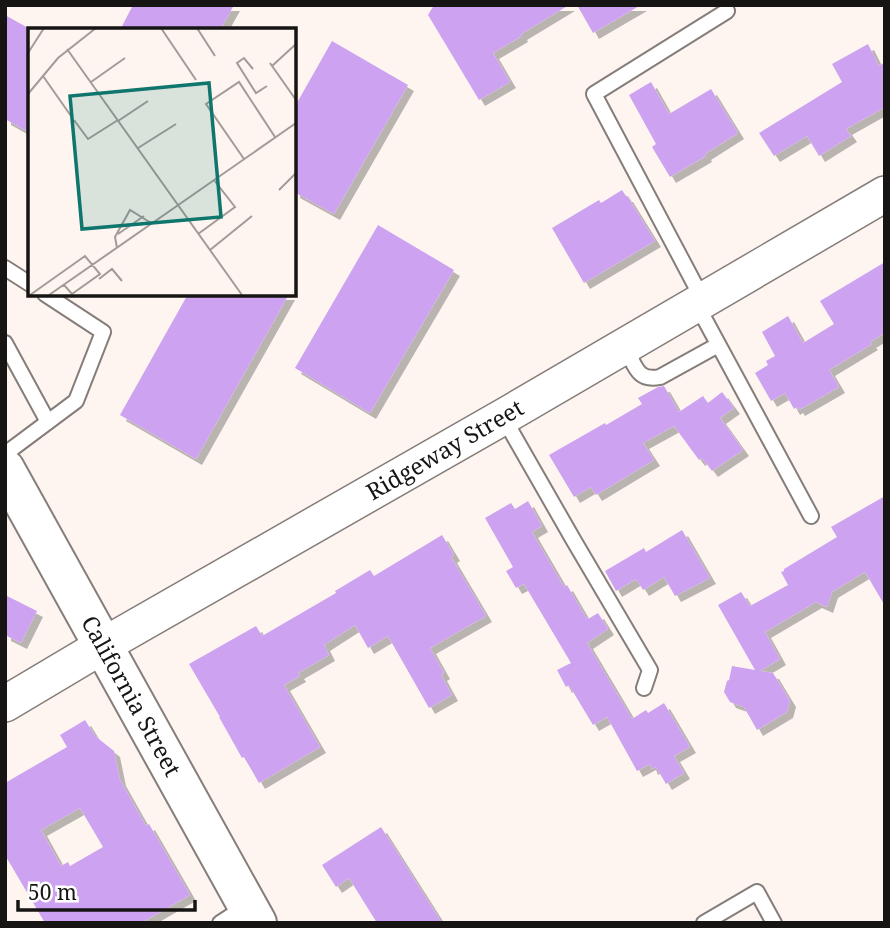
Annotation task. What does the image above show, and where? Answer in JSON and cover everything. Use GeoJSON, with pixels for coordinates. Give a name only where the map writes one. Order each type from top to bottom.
{"type":"FeatureCollection","features":[{"type":"Feature","properties":{"kind":"main road","name":"California Street"},"geometry":{"type":"LineString","coordinates":[[5,469],[104,645],[241,917]]}},
{"type":"Feature","properties":{"kind":"street","name":"Ridgeway Street"},"geometry":{"type":"LineString","coordinates":[[5,705],[104,645],[625,347],[885,194]]}},
{"type":"Feature","properties":{"kind":"lane"},"geometry":{"type":"LineString","coordinates":[[727,11],[594,93],[700,303],[718,345],[811,516]]}},
{"type":"Feature","properties":{"kind":"lane"},"geometry":{"type":"LineString","coordinates":[[5,268],[28,283]]}},
{"type":"Feature","properties":{"kind":"lane"},"geometry":{"type":"LineString","coordinates":[[5,454],[76,401],[103,332],[48,296]]}},
{"type":"Feature","properties":{"kind":"lane"},"geometry":{"type":"LineString","coordinates":[[5,343],[48,422]]}},
{"type":"Feature","properties":{"kind":"lane"},"geometry":{"type":"LineString","coordinates":[[625,347],[641,376],[649,379],[660,377],[718,345]]}},
{"type":"Feature","properties":{"kind":"lane"},"geometry":{"type":"LineString","coordinates":[[503,417],[650,670],[644,688]]}},
{"type":"Feature","properties":{"kind":"lane"},"geometry":{"type":"LineString","coordinates":[[704,923],[757,892],[774,923]]}},
{"type":"Feature","properties":{"kind":"building"},"geometry":{"type":"Polygon","coordinates":[[[133,5],[234,5],[221,28],[121,28],[133,5]]]}},
{"type":"Feature","properties":{"kind":"building"},"geometry":{"type":"Polygon","coordinates":[[[434,5],[569,5],[493,53],[510,82],[479,100],[428,15],[434,5]]]}},
{"type":"Feature","properties":{"kind":"building"},"geometry":{"type":"Polygon","coordinates":[[[577,5],[641,5],[593,33],[577,5]]]}},
{"type":"Feature","properties":{"kind":"building"},"geometry":{"type":"Polygon","coordinates":[[[5,15],[28,28],[28,132],[5,119],[5,15]]]}},
{"type":"Feature","properties":{"kind":"building"},"geometry":{"type":"Polygon","coordinates":[[[332,41],[408,85],[334,214],[296,193],[296,104],[332,41]]]}},
{"type":"Feature","properties":{"kind":"building"},"geometry":{"type":"Polygon","coordinates":[[[868,44],[879,66],[885,62],[885,107],[846,129],[851,136],[819,156],[807,136],[774,156],[759,133],[842,82],[832,64],[868,44]]]}},
{"type":"Feature","properties":{"kind":"building"},"geometry":{"type":"Polygon","coordinates":[[[651,82],[669,114],[711,89],[738,133],[670,177],[652,147],[656,144],[629,95],[651,82]]]}},
{"type":"Feature","properties":{"kind":"building"},"geometry":{"type":"Polygon","coordinates":[[[622,190],[655,241],[584,283],[552,228],[599,200],[601,203],[622,190]]]}},
{"type":"Feature","properties":{"kind":"building"},"geometry":{"type":"Polygon","coordinates":[[[378,225],[454,270],[370,413],[295,368],[378,225]]]}},
{"type":"Feature","properties":{"kind":"building"},"geometry":{"type":"Polygon","coordinates":[[[885,262],[885,333],[829,370],[839,387],[799,410],[797,407],[794,409],[785,393],[771,401],[755,373],[768,365],[766,361],[775,356],[762,332],[788,316],[803,343],[834,324],[820,301],[885,262]]]}},
{"type":"Feature","properties":{"kind":"building"},"geometry":{"type":"Polygon","coordinates":[[[187,296],[288,296],[196,459],[120,415],[187,296]]]}},
{"type":"Feature","properties":{"kind":"building"},"geometry":{"type":"Polygon","coordinates":[[[664,386],[679,412],[703,396],[708,403],[722,392],[734,408],[720,418],[743,450],[712,471],[702,458],[699,460],[674,426],[643,443],[654,460],[596,495],[591,487],[574,497],[549,455],[642,404],[638,398],[664,386]]]}},
{"type":"Feature","properties":{"kind":"building"},"geometry":{"type":"Polygon","coordinates":[[[885,496],[885,606],[865,572],[832,592],[827,607],[816,602],[765,632],[780,659],[760,671],[773,673],[790,701],[787,712],[757,730],[744,707],[730,702],[724,692],[732,666],[755,670],[718,605],[741,592],[750,606],[788,585],[781,572],[784,569],[837,537],[831,527],[885,496]]]}},
{"type":"Feature","properties":{"kind":"building"},"geometry":{"type":"Polygon","coordinates":[[[528,501],[542,526],[532,532],[564,587],[567,585],[588,619],[598,613],[608,629],[587,643],[632,719],[664,703],[690,747],[674,756],[684,773],[666,784],[656,767],[652,769],[650,764],[637,771],[607,717],[593,725],[557,670],[571,663],[524,584],[516,588],[506,571],[513,567],[485,518],[511,503],[515,509],[528,501]]]}},
{"type":"Feature","properties":{"kind":"building"},"geometry":{"type":"Polygon","coordinates":[[[682,530],[710,578],[675,596],[664,577],[643,590],[636,579],[616,591],[605,571],[644,548],[646,552],[682,530]]]}},
{"type":"Feature","properties":{"kind":"building"},"geometry":{"type":"Polygon","coordinates":[[[442,535],[454,555],[451,557],[486,616],[430,648],[452,695],[429,708],[388,636],[368,648],[355,625],[324,645],[329,655],[298,673],[300,676],[284,685],[320,747],[259,783],[189,664],[256,626],[262,636],[370,570],[374,576],[442,535]]]}},
{"type":"Feature","properties":{"kind":"building"},"geometry":{"type":"Polygon","coordinates":[[[5,595],[37,611],[21,643],[5,635],[5,595]]]}},
{"type":"Feature","properties":{"kind":"building"},"geometry":{"type":"Polygon","coordinates":[[[85,720],[95,736],[114,751],[120,780],[190,895],[141,923],[45,923],[5,855],[5,783],[67,747],[60,735],[85,720]],[[80,808],[41,830],[61,866],[68,862],[70,866],[103,847],[80,808]]]}},
{"type":"Feature","properties":{"kind":"building"},"geometry":{"type":"Polygon","coordinates":[[[381,827],[442,923],[377,923],[349,878],[336,887],[322,865],[381,827]]]}}]}
